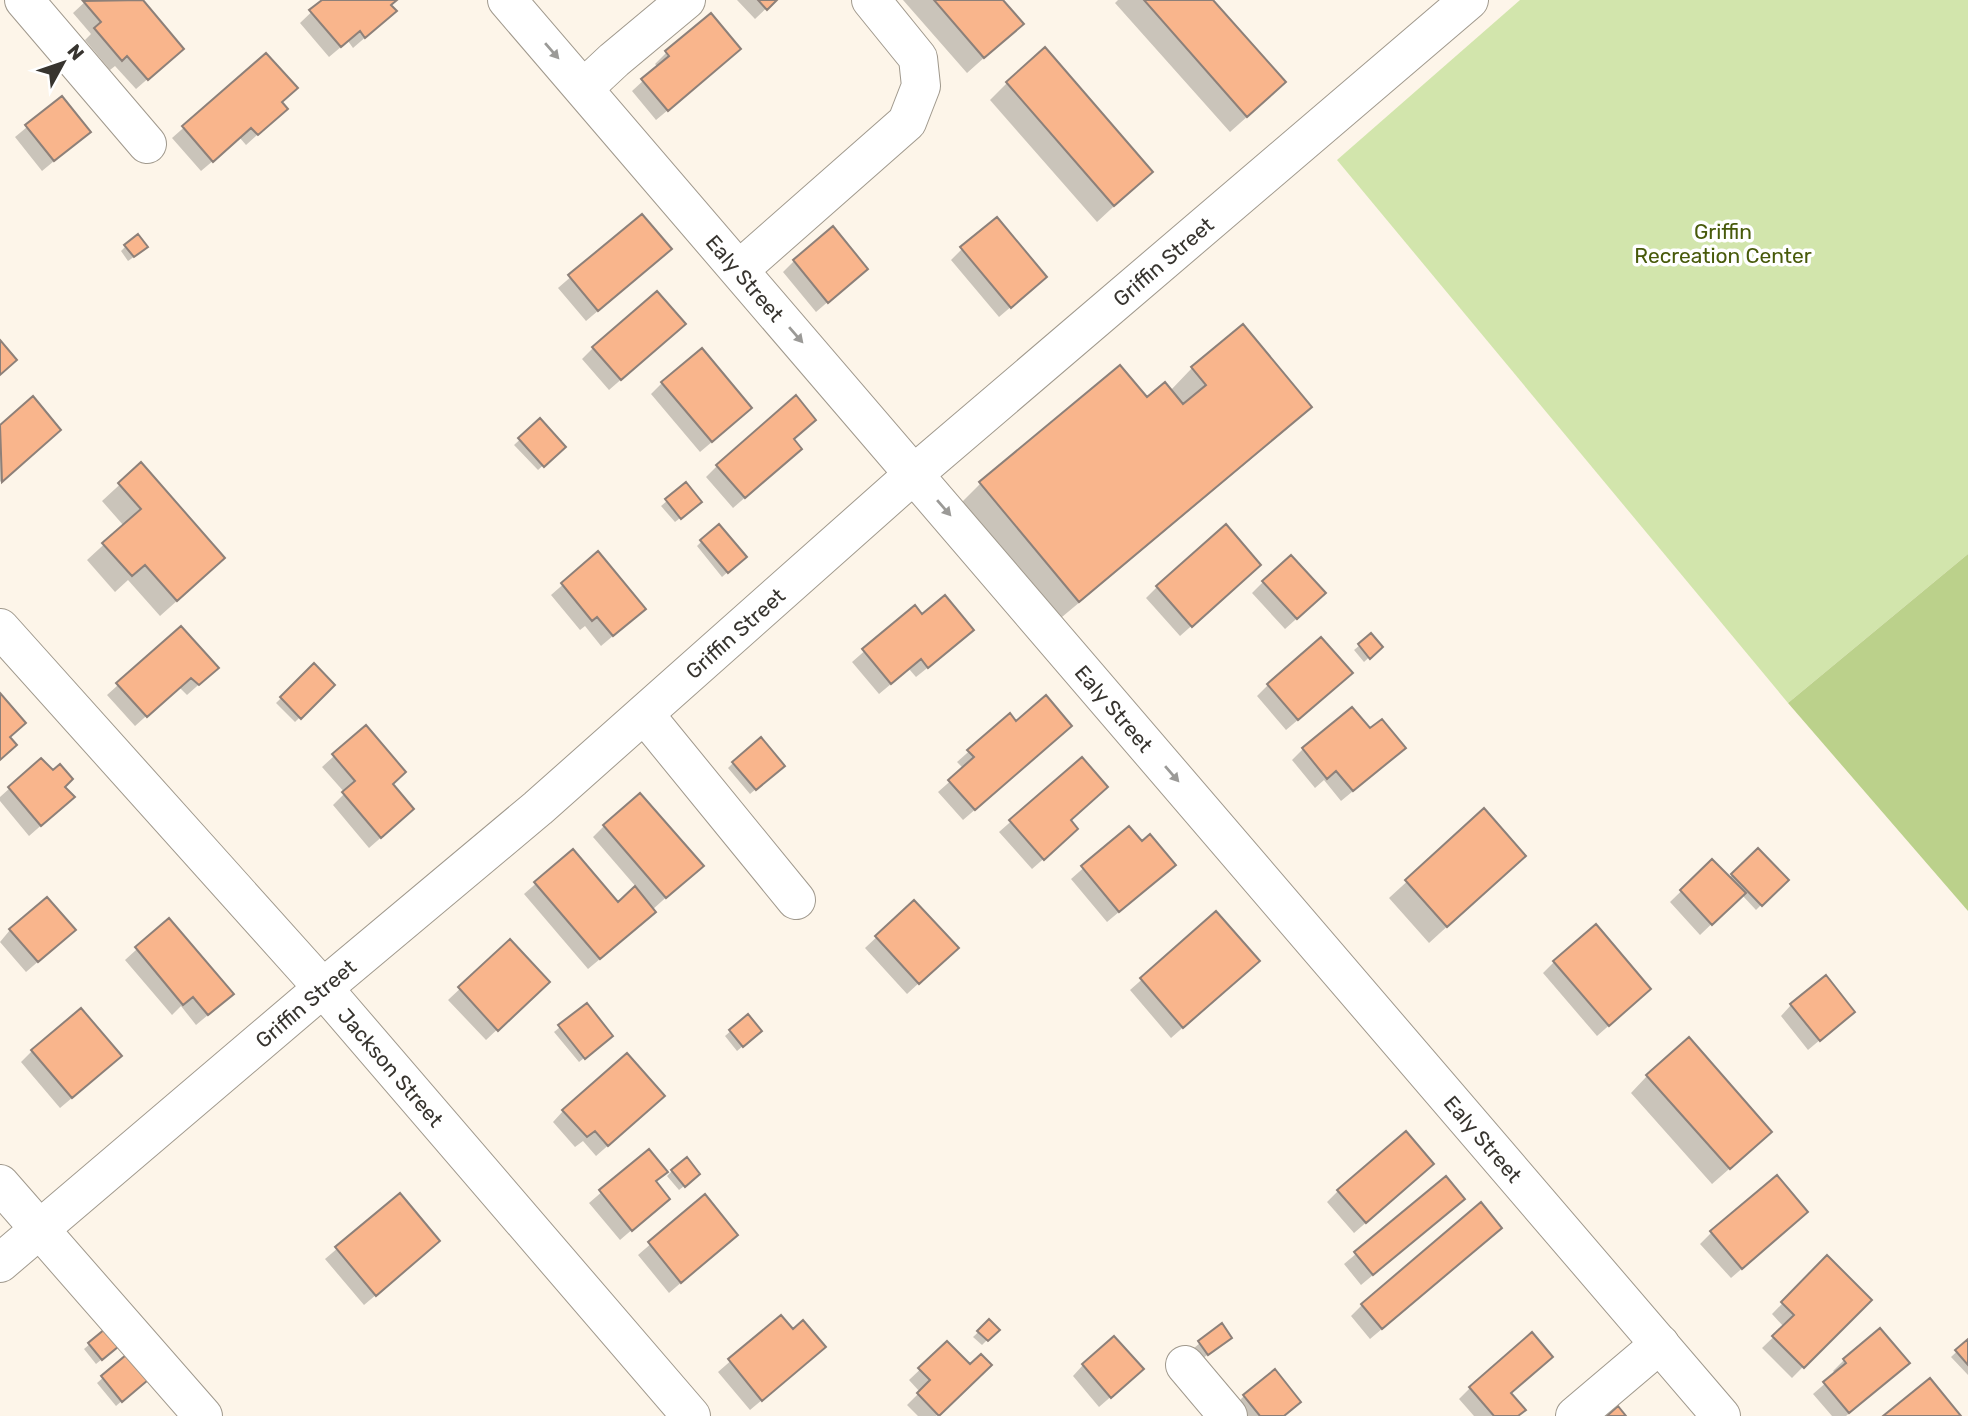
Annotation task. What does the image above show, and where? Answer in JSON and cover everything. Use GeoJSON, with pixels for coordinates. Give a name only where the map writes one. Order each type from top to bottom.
{"type":"FeatureCollection","features":[{"type":"Feature","properties":{"kind":"street"},"geometry":{"type":"LineString","coordinates":[[24,0],[147,144]]}},
{"type":"Feature","properties":{"kind":"street","name":"Ealy Street"},"geometry":{"type":"LineString","coordinates":[[507,0],[1721,1416]]}},
{"type":"Feature","properties":{"kind":"street"},"geometry":{"type":"LineString","coordinates":[[584,88],[685,0]]}},
{"type":"Feature","properties":{"kind":"street"},"geometry":{"type":"LineString","coordinates":[[740,269],[907,122],[921,86],[918,58],[871,0]]}},
{"type":"Feature","properties":{"kind":"street","name":"Griffin Street"},"geometry":{"type":"LineString","coordinates":[[0,1263],[538,808],[914,474],[1469,0]]}},
{"type":"Feature","properties":{"kind":"street","name":"Jackson Street"},"geometry":{"type":"LineString","coordinates":[[0,628],[323,988],[691,1416]]}},
{"type":"Feature","properties":{"kind":"street"},"geometry":{"type":"LineString","coordinates":[[645,715],[796,900]]}},
{"type":"Feature","properties":{"kind":"street"},"geometry":{"type":"LineString","coordinates":[[0,1184],[203,1416]]}},
{"type":"Feature","properties":{"kind":"street"},"geometry":{"type":"LineString","coordinates":[[1575,1416],[1660,1344]]}},
{"type":"Feature","properties":{"kind":"street"},"geometry":{"type":"LineString","coordinates":[[1185,1364],[1228,1416]]}},
{"type":"Feature","properties":{"kind":"green space","name":"Griffin Recreation Center"},"geometry":{"type":"Polygon","coordinates":[[[1520,0],[1968,0],[1968,554],[1788,703],[1337,160],[1520,0]]]}},
{"type":"Feature","properties":{"kind":"green space"},"geometry":{"type":"Polygon","coordinates":[[[1968,554],[1968,911],[1788,703],[1968,554]]]}},
{"type":"Feature","properties":{"kind":"building"},"geometry":{"type":"Polygon","coordinates":[[[143,0],[184,49],[148,80],[127,56],[122,61],[94,28],[101,22],[83,1],[143,0]]]}},
{"type":"Feature","properties":{"kind":"building"},"geometry":{"type":"Polygon","coordinates":[[[322,0],[397,0],[391,5],[397,11],[365,38],[360,31],[341,47],[309,10],[322,0]]]}},
{"type":"Feature","properties":{"kind":"building"},"geometry":{"type":"Polygon","coordinates":[[[758,0],[777,0],[767,10],[758,0]]]}},
{"type":"Feature","properties":{"kind":"building"},"geometry":{"type":"Polygon","coordinates":[[[934,0],[1003,0],[1024,24],[984,58],[934,0]]]}},
{"type":"Feature","properties":{"kind":"building"},"geometry":{"type":"Polygon","coordinates":[[[1144,0],[1213,0],[1286,82],[1247,117],[1144,0]]]}},
{"type":"Feature","properties":{"kind":"building"},"geometry":{"type":"Polygon","coordinates":[[[711,13],[741,49],[668,111],[641,79],[669,56],[665,51],[711,13]]]}},
{"type":"Feature","properties":{"kind":"building"},"geometry":{"type":"Polygon","coordinates":[[[1045,47],[1153,172],[1114,206],[1006,82],[1045,47]]]}},
{"type":"Feature","properties":{"kind":"building"},"geometry":{"type":"Polygon","coordinates":[[[266,53],[298,88],[282,102],[288,109],[258,135],[251,128],[213,162],[182,126],[266,53]]]}},
{"type":"Feature","properties":{"kind":"building"},"geometry":{"type":"Polygon","coordinates":[[[62,96],[91,132],[54,161],[25,125],[62,96]]]}},
{"type":"Feature","properties":{"kind":"building"},"geometry":{"type":"Polygon","coordinates":[[[642,214],[672,249],[598,311],[568,275],[642,214]]]}},
{"type":"Feature","properties":{"kind":"building"},"geometry":{"type":"Polygon","coordinates":[[[997,217],[1047,277],[1011,308],[960,247],[997,217]]]}},
{"type":"Feature","properties":{"kind":"building"},"geometry":{"type":"Polygon","coordinates":[[[833,226],[868,269],[828,303],[793,260],[833,226]]]}},
{"type":"Feature","properties":{"kind":"building"},"geometry":{"type":"Polygon","coordinates":[[[138,234],[148,247],[134,257],[124,245],[138,234]]]}},
{"type":"Feature","properties":{"kind":"building"},"geometry":{"type":"Polygon","coordinates":[[[657,291],[686,324],[621,380],[592,347],[657,291]]]}},
{"type":"Feature","properties":{"kind":"building"},"geometry":{"type":"Polygon","coordinates":[[[1243,324],[1312,407],[1079,602],[979,482],[1120,365],[1147,397],[1165,382],[1183,404],[1206,385],[1191,367],[1243,324]]]}},
{"type":"Feature","properties":{"kind":"building"},"geometry":{"type":"Polygon","coordinates":[[[0,340],[17,360],[0,375],[0,340]]]}},
{"type":"Feature","properties":{"kind":"building"},"geometry":{"type":"Polygon","coordinates":[[[702,348],[752,408],[712,442],[661,382],[702,348]]]}},
{"type":"Feature","properties":{"kind":"building"},"geometry":{"type":"Polygon","coordinates":[[[796,395],[816,420],[794,439],[802,449],[745,498],[716,465],[796,395]]]}},
{"type":"Feature","properties":{"kind":"building"},"geometry":{"type":"Polygon","coordinates":[[[33,396],[61,430],[2,482],[0,425],[33,396]]]}},
{"type":"Feature","properties":{"kind":"building"},"geometry":{"type":"Polygon","coordinates":[[[540,418],[566,447],[544,467],[518,438],[540,418]]]}},
{"type":"Feature","properties":{"kind":"building"},"geometry":{"type":"Polygon","coordinates":[[[141,462],[225,558],[177,601],[145,565],[132,576],[102,543],[141,509],[118,483],[141,462]]]}},
{"type":"Feature","properties":{"kind":"building"},"geometry":{"type":"Polygon","coordinates":[[[686,482],[702,502],[681,519],[665,499],[686,482]]]}},
{"type":"Feature","properties":{"kind":"building"},"geometry":{"type":"Polygon","coordinates":[[[719,524],[747,557],[728,573],[700,540],[719,524]]]}},
{"type":"Feature","properties":{"kind":"building"},"geometry":{"type":"Polygon","coordinates":[[[1226,524],[1261,565],[1192,627],[1156,586],[1226,524]]]}},
{"type":"Feature","properties":{"kind":"building"},"geometry":{"type":"Polygon","coordinates":[[[598,551],[646,609],[613,636],[597,617],[592,621],[561,583],[598,551]]]}},
{"type":"Feature","properties":{"kind":"building"},"geometry":{"type":"Polygon","coordinates":[[[1291,555],[1326,593],[1297,619],[1262,581],[1291,555]]]}},
{"type":"Feature","properties":{"kind":"building"},"geometry":{"type":"Polygon","coordinates":[[[945,595],[974,630],[928,668],[921,659],[891,684],[862,649],[915,605],[922,614],[945,595]]]}},
{"type":"Feature","properties":{"kind":"building"},"geometry":{"type":"Polygon","coordinates":[[[181,626],[219,668],[199,685],[191,678],[147,717],[116,683],[181,626]]]}},
{"type":"Feature","properties":{"kind":"building"},"geometry":{"type":"Polygon","coordinates":[[[1371,633],[1383,647],[1370,659],[1358,644],[1371,633]]]}},
{"type":"Feature","properties":{"kind":"building"},"geometry":{"type":"Polygon","coordinates":[[[1321,637],[1353,673],[1298,720],[1267,684],[1321,637]]]}},
{"type":"Feature","properties":{"kind":"building"},"geometry":{"type":"Polygon","coordinates":[[[314,663],[335,685],[301,719],[280,697],[314,663]]]}},
{"type":"Feature","properties":{"kind":"building"},"geometry":{"type":"Polygon","coordinates":[[[0,693],[26,723],[10,737],[17,745],[0,760],[0,693]]]}},
{"type":"Feature","properties":{"kind":"building"},"geometry":{"type":"Polygon","coordinates":[[[1046,695],[1072,726],[975,810],[948,780],[974,757],[967,750],[1010,713],[1016,721],[1046,695]]]}},
{"type":"Feature","properties":{"kind":"building"},"geometry":{"type":"Polygon","coordinates":[[[1352,707],[1370,728],[1382,719],[1406,748],[1353,791],[1336,771],[1327,779],[1302,748],[1352,707]]]}},
{"type":"Feature","properties":{"kind":"building"},"geometry":{"type":"Polygon","coordinates":[[[366,725],[406,772],[393,784],[414,809],[381,838],[342,792],[355,781],[332,754],[366,725]]]}},
{"type":"Feature","properties":{"kind":"building"},"geometry":{"type":"Polygon","coordinates":[[[761,737],[785,766],[756,790],[732,762],[761,737]]]}},
{"type":"Feature","properties":{"kind":"building"},"geometry":{"type":"Polygon","coordinates":[[[1082,757],[1108,787],[1071,820],[1078,829],[1044,860],[1009,820],[1082,757]]]}},
{"type":"Feature","properties":{"kind":"building"},"geometry":{"type":"Polygon","coordinates":[[[41,758],[53,770],[60,764],[73,779],[65,787],[75,797],[41,826],[8,787],[41,758]]]}},
{"type":"Feature","properties":{"kind":"building"},"geometry":{"type":"Polygon","coordinates":[[[640,793],[704,866],[666,898],[603,825],[640,793]]]}},
{"type":"Feature","properties":{"kind":"building"},"geometry":{"type":"Polygon","coordinates":[[[1484,808],[1526,856],[1447,927],[1405,880],[1484,808]]]}},
{"type":"Feature","properties":{"kind":"building"},"geometry":{"type":"Polygon","coordinates":[[[1129,826],[1142,841],[1150,834],[1176,865],[1119,912],[1081,866],[1129,826]]]}},
{"type":"Feature","properties":{"kind":"building"},"geometry":{"type":"Polygon","coordinates":[[[1758,848],[1789,880],[1762,906],[1731,874],[1758,848]]]}},
{"type":"Feature","properties":{"kind":"building"},"geometry":{"type":"Polygon","coordinates":[[[573,849],[618,902],[635,886],[656,912],[600,959],[534,882],[573,849]]]}},
{"type":"Feature","properties":{"kind":"building"},"geometry":{"type":"Polygon","coordinates":[[[1712,859],[1746,893],[1712,925],[1680,890],[1712,859]]]}},
{"type":"Feature","properties":{"kind":"building"},"geometry":{"type":"Polygon","coordinates":[[[47,897],[76,930],[38,962],[9,929],[47,897]]]}},
{"type":"Feature","properties":{"kind":"building"},"geometry":{"type":"Polygon","coordinates":[[[914,900],[959,948],[919,984],[875,936],[914,900]]]}},
{"type":"Feature","properties":{"kind":"building"},"geometry":{"type":"Polygon","coordinates":[[[1216,911],[1260,961],[1183,1028],[1140,978],[1216,911]]]}},
{"type":"Feature","properties":{"kind":"building"},"geometry":{"type":"Polygon","coordinates":[[[169,918],[234,994],[208,1015],[193,997],[183,1005],[135,947],[169,918]]]}},
{"type":"Feature","properties":{"kind":"building"},"geometry":{"type":"Polygon","coordinates":[[[1596,924],[1651,989],[1609,1026],[1553,961],[1596,924]]]}},
{"type":"Feature","properties":{"kind":"building"},"geometry":{"type":"Polygon","coordinates":[[[510,939],[550,982],[498,1031],[458,987],[510,939]]]}},
{"type":"Feature","properties":{"kind":"building"},"geometry":{"type":"Polygon","coordinates":[[[1826,975],[1855,1012],[1820,1041],[1790,1004],[1826,975]]]}},
{"type":"Feature","properties":{"kind":"building"},"geometry":{"type":"Polygon","coordinates":[[[587,1003],[613,1036],[585,1059],[558,1025],[587,1003]]]}},
{"type":"Feature","properties":{"kind":"building"},"geometry":{"type":"Polygon","coordinates":[[[81,1008],[122,1056],[72,1098],[31,1050],[81,1008]]]}},
{"type":"Feature","properties":{"kind":"building"},"geometry":{"type":"Polygon","coordinates":[[[748,1014],[762,1031],[743,1047],[729,1030],[748,1014]]]}},
{"type":"Feature","properties":{"kind":"building"},"geometry":{"type":"Polygon","coordinates":[[[1689,1037],[1772,1132],[1730,1169],[1646,1075],[1689,1037]]]}},
{"type":"Feature","properties":{"kind":"building"},"geometry":{"type":"Polygon","coordinates":[[[627,1053],[665,1096],[608,1146],[595,1131],[587,1137],[562,1110],[627,1053]]]}},
{"type":"Feature","properties":{"kind":"building"},"geometry":{"type":"Polygon","coordinates":[[[1406,1131],[1434,1164],[1366,1223],[1337,1190],[1406,1131]]]}},
{"type":"Feature","properties":{"kind":"building"},"geometry":{"type":"Polygon","coordinates":[[[649,1149],[668,1172],[656,1181],[670,1199],[632,1231],[599,1190],[649,1149]]]}},
{"type":"Feature","properties":{"kind":"building"},"geometry":{"type":"Polygon","coordinates":[[[687,1157],[700,1174],[685,1187],[671,1170],[687,1157]]]}},
{"type":"Feature","properties":{"kind":"building"},"geometry":{"type":"Polygon","coordinates":[[[1777,1175],[1808,1212],[1742,1269],[1710,1231],[1777,1175]]]}},
{"type":"Feature","properties":{"kind":"building"},"geometry":{"type":"Polygon","coordinates":[[[1446,1176],[1465,1199],[1373,1275],[1354,1252],[1446,1176]]]}},
{"type":"Feature","properties":{"kind":"building"},"geometry":{"type":"Polygon","coordinates":[[[400,1193],[440,1241],[376,1296],[335,1247],[400,1193]]]}},
{"type":"Feature","properties":{"kind":"building"},"geometry":{"type":"Polygon","coordinates":[[[705,1194],[738,1235],[681,1283],[648,1242],[705,1194]]]}},
{"type":"Feature","properties":{"kind":"building"},"geometry":{"type":"Polygon","coordinates":[[[1481,1202],[1502,1228],[1382,1329],[1361,1304],[1481,1202]]]}},
{"type":"Feature","properties":{"kind":"building"},"geometry":{"type":"Polygon","coordinates":[[[1827,1255],[1872,1300],[1804,1368],[1772,1336],[1794,1315],[1781,1302],[1827,1255]]]}},
{"type":"Feature","properties":{"kind":"building"},"geometry":{"type":"Polygon","coordinates":[[[781,1315],[793,1329],[803,1320],[826,1347],[762,1401],[728,1359],[781,1315]]]}},
{"type":"Feature","properties":{"kind":"building"},"geometry":{"type":"Polygon","coordinates":[[[989,1319],[1000,1330],[988,1341],[977,1331],[989,1319]]]}},
{"type":"Feature","properties":{"kind":"building"},"geometry":{"type":"Polygon","coordinates":[[[1222,1323],[1232,1338],[1208,1355],[1198,1341],[1222,1323]]]}},
{"type":"Feature","properties":{"kind":"building"},"geometry":{"type":"Polygon","coordinates":[[[1880,1328],[1910,1363],[1849,1413],[1823,1382],[1846,1363],[1843,1359],[1880,1328]]]}},
{"type":"Feature","properties":{"kind":"building"},"geometry":{"type":"Polygon","coordinates":[[[105,1329],[119,1346],[102,1360],[88,1343],[105,1329]]]}},
{"type":"Feature","properties":{"kind":"building"},"geometry":{"type":"Polygon","coordinates":[[[1532,1332],[1553,1357],[1511,1393],[1526,1410],[1518,1416],[1494,1416],[1469,1387],[1532,1332]]]}},
{"type":"Feature","properties":{"kind":"building"},"geometry":{"type":"Polygon","coordinates":[[[1114,1336],[1144,1369],[1111,1398],[1082,1364],[1114,1336]]]}},
{"type":"Feature","properties":{"kind":"building"},"geometry":{"type":"Polygon","coordinates":[[[1968,1339],[1968,1365],[1955,1350],[1968,1339]]]}},
{"type":"Feature","properties":{"kind":"building"},"geometry":{"type":"Polygon","coordinates":[[[947,1341],[970,1364],[981,1354],[992,1365],[939,1416],[917,1393],[930,1380],[918,1368],[947,1341]]]}},
{"type":"Feature","properties":{"kind":"building"},"geometry":{"type":"Polygon","coordinates":[[[132,1350],[154,1375],[122,1402],[101,1376],[132,1350]]]}},
{"type":"Feature","properties":{"kind":"building"},"geometry":{"type":"Polygon","coordinates":[[[1275,1369],[1301,1402],[1284,1416],[1260,1416],[1243,1395],[1275,1369]]]}},
{"type":"Feature","properties":{"kind":"building"},"geometry":{"type":"Polygon","coordinates":[[[1930,1378],[1961,1416],[1883,1416],[1930,1378]]]}},
{"type":"Feature","properties":{"kind":"building"},"geometry":{"type":"Polygon","coordinates":[[[1618,1406],[1626,1416],[1607,1416],[1618,1406]]]}}]}
